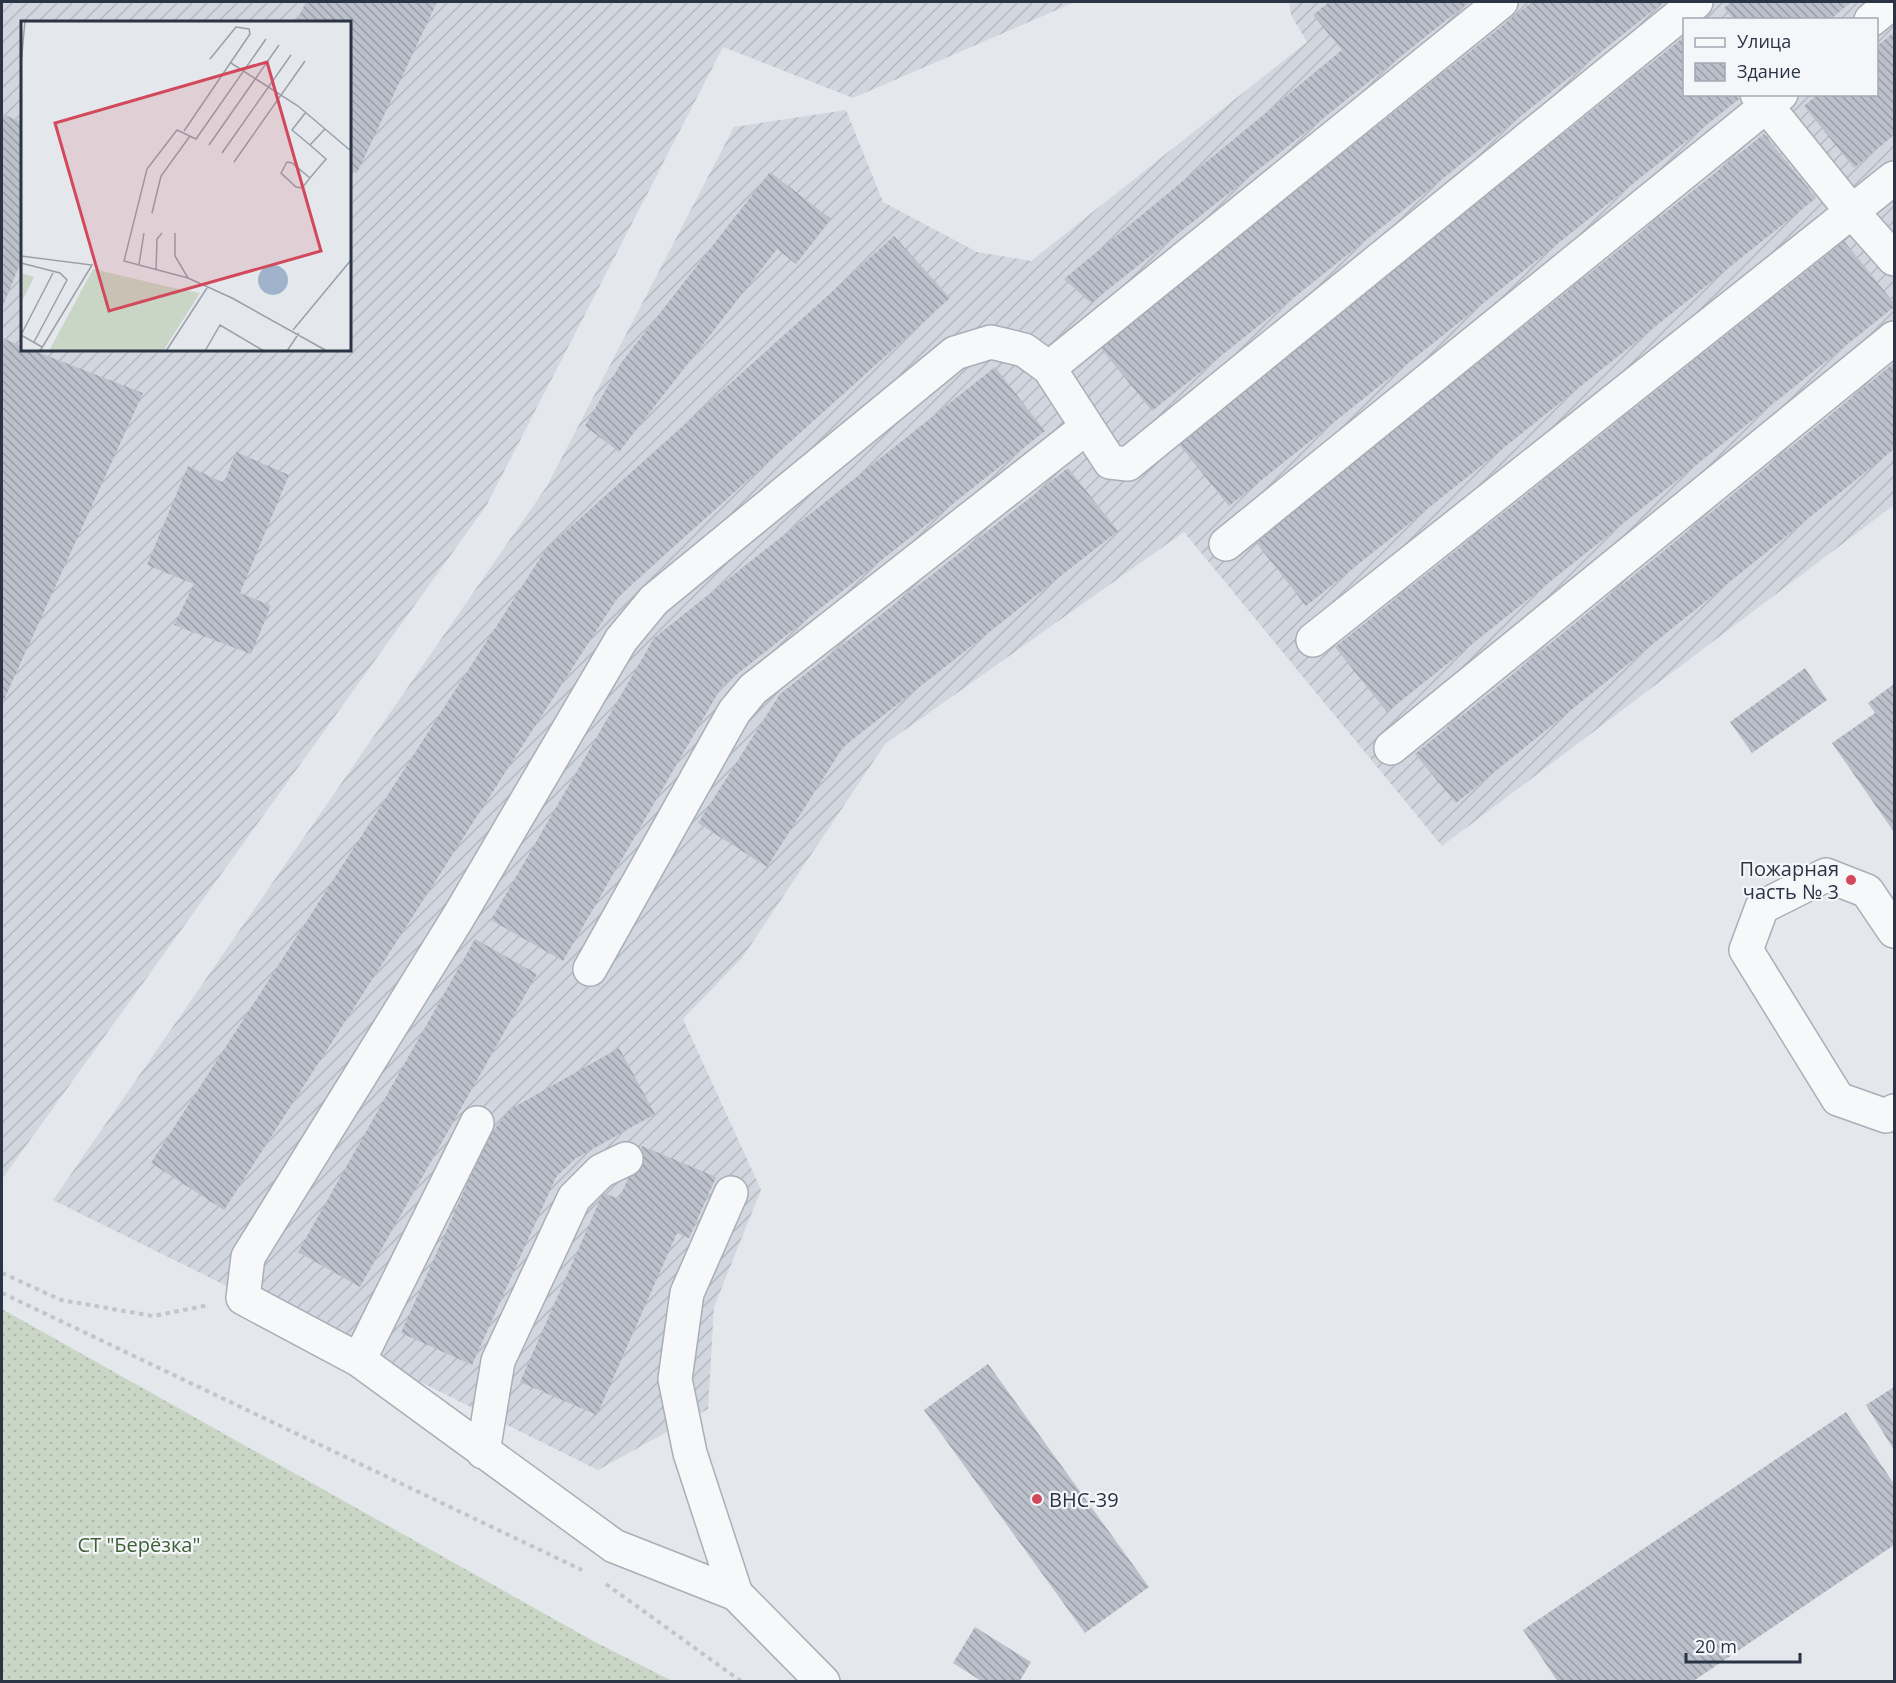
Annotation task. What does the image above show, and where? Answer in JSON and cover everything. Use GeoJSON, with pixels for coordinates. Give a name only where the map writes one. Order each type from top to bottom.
{"type":"FeatureCollection","features":[{"type":"Feature","properties":{"kind":"lane"},"geometry":{"type":"LineString","coordinates":[[1049,368],[1501,2]]}},
{"type":"Feature","properties":{"kind":"lane"},"geometry":{"type":"LineString","coordinates":[[1873,18],[1893,2]]}},
{"type":"Feature","properties":{"kind":"lane"},"geometry":{"type":"LineString","coordinates":[[823,1682],[736,1594],[614,1546],[359,1360],[243,1298],[248,1257],[459,916],[621,640],[654,600],[956,353],[991,342],[1024,350],[1049,368],[1110,462],[1128,464],[1686,9]]}},
{"type":"Feature","properties":{"kind":"lane"},"geometry":{"type":"LineString","coordinates":[[1226,544],[1768,98],[1853,213],[1894,259]]}},
{"type":"Feature","properties":{"kind":"lane"},"geometry":{"type":"LineString","coordinates":[[1313,640],[1853,213],[1894,178]]}},
{"type":"Feature","properties":{"kind":"lane"},"geometry":{"type":"LineString","coordinates":[[1391,748],[1894,338]]}},
{"type":"Feature","properties":{"kind":"lane"},"geometry":{"type":"LineString","coordinates":[[590,969],[734,712],[753,689],[1088,427]]}},
{"type":"Feature","properties":{"kind":"lane"},"geometry":{"type":"LineString","coordinates":[[1894,931],[1868,891],[1826,875],[1762,907],[1746,950],[1838,1099],[1886,1116],[1894,1111]]}},
{"type":"Feature","properties":{"kind":"lane"},"geometry":{"type":"LineString","coordinates":[[359,1360],[477,1123]]}},
{"type":"Feature","properties":{"kind":"lane"},"geometry":{"type":"LineString","coordinates":[[483,1452],[498,1361],[574,1198],[600,1171],[626,1159]]}},
{"type":"Feature","properties":{"kind":"lane"},"geometry":{"type":"LineString","coordinates":[[731,1193],[687,1293],[675,1379],[690,1453],[736,1594]]}},
{"type":"Feature","properties":{"kind":"path"},"geometry":{"type":"LineString","coordinates":[[2,1273],[61,1300],[153,1316],[243,1298]]}},
{"type":"Feature","properties":{"kind":"path"},"geometry":{"type":"LineString","coordinates":[[2,1293],[587,1573]]}},
{"type":"Feature","properties":{"kind":"path"},"geometry":{"type":"LineString","coordinates":[[598,1578],[742,1682]]}},
{"type":"Feature","properties":{"kind":"shaded area"},"geometry":{"type":"Polygon","coordinates":[[[2,2],[1075,2],[853,98],[723,47],[486,506],[2,1179],[2,2]]]}},
{"type":"Feature","properties":{"kind":"shaded area"},"geometry":{"type":"Polygon","coordinates":[[[1289,2],[1894,2],[1894,505],[1442,846],[1184,532],[885,744],[742,958],[683,1019],[761,1190],[714,1307],[708,1409],[598,1470],[53,1200],[547,486],[734,127],[846,110],[883,202],[977,252],[1031,261],[1307,42],[1291,15],[1289,2]]]}},
{"type":"Feature","properties":{"kind":"green space","name":"СТ \"Берёзка\""},"geometry":{"type":"Polygon","coordinates":[[[2,1309],[595,1642],[672,1681],[2,1681],[2,1309]]]}},
{"type":"Feature","properties":{"kind":"building"},"geometry":{"type":"Polygon","coordinates":[[[306,2],[437,2],[357,173],[351,171],[351,21],[296,21],[306,2]]]}},
{"type":"Feature","properties":{"kind":"building"},"geometry":{"type":"Polygon","coordinates":[[[1329,2],[1469,2],[1091,303],[1064,279],[1342,50],[1313,15],[1329,2]]]}},
{"type":"Feature","properties":{"kind":"building"},"geometry":{"type":"Polygon","coordinates":[[[1532,2],[1659,2],[1661,4],[1152,411],[1100,347],[1532,2]]]}},
{"type":"Feature","properties":{"kind":"building"},"geometry":{"type":"Polygon","coordinates":[[[1731,2],[1851,2],[1832,18],[1732,18],[1724,8],[1731,2]]]}},
{"type":"Feature","properties":{"kind":"building"},"geometry":{"type":"Polygon","coordinates":[[[1894,32],[1894,135],[1854,168],[1804,106],[1816,96],[1878,96],[1878,45],[1894,32]]]}},
{"type":"Feature","properties":{"kind":"building"},"geometry":{"type":"Polygon","coordinates":[[[1683,38],[1683,96],[1737,96],[1739,99],[1229,506],[1177,442],[1683,38]]]}},
{"type":"Feature","properties":{"kind":"building"},"geometry":{"type":"Polygon","coordinates":[[[2,114],[21,122],[21,261],[2,308],[2,114]]]}},
{"type":"Feature","properties":{"kind":"building"},"geometry":{"type":"Polygon","coordinates":[[[1764,134],[1816,198],[1306,606],[1255,541],[1764,134]]]}},
{"type":"Feature","properties":{"kind":"building"},"geometry":{"type":"Polygon","coordinates":[[[770,172],[831,219],[796,264],[777,249],[619,452],[585,426],[621,363],[770,172]]]}},
{"type":"Feature","properties":{"kind":"building"},"geometry":{"type":"Polygon","coordinates":[[[894,236],[950,298],[618,597],[224,1210],[151,1163],[546,549],[894,236]]]}},
{"type":"Feature","properties":{"kind":"building"},"geometry":{"type":"Polygon","coordinates":[[[1844,241],[1894,303],[1894,307],[1387,712],[1335,647],[1844,241]]]}},
{"type":"Feature","properties":{"kind":"building"},"geometry":{"type":"Polygon","coordinates":[[[2,338],[21,346],[21,351],[35,351],[143,393],[2,704],[2,338]]]}},
{"type":"Feature","properties":{"kind":"building"},"geometry":{"type":"Polygon","coordinates":[[[1894,363],[1894,449],[1456,803],[1415,754],[1894,363]]]}},
{"type":"Feature","properties":{"kind":"building"},"geometry":{"type":"Polygon","coordinates":[[[995,367],[1045,431],[722,686],[563,961],[491,920],[654,638],[995,367]]]}},
{"type":"Feature","properties":{"kind":"building"},"geometry":{"type":"Polygon","coordinates":[[[236,452],[289,475],[240,593],[271,606],[251,654],[174,625],[194,584],[147,565],[188,466],[224,483],[236,452]]]}},
{"type":"Feature","properties":{"kind":"building"},"geometry":{"type":"Polygon","coordinates":[[[1068,468],[1118,531],[843,747],[767,867],[698,823],[780,694],[1068,468]]]}},
{"type":"Feature","properties":{"kind":"building"},"geometry":{"type":"Polygon","coordinates":[[[1805,668],[1827,700],[1752,753],[1730,722],[1805,668]]]}},
{"type":"Feature","properties":{"kind":"building"},"geometry":{"type":"Polygon","coordinates":[[[1894,684],[1894,832],[1832,743],[1875,713],[1868,703],[1894,684]]]}},
{"type":"Feature","properties":{"kind":"building"},"geometry":{"type":"Polygon","coordinates":[[[475,939],[537,974],[360,1287],[298,1252],[475,939]]]}},
{"type":"Feature","properties":{"kind":"building"},"geometry":{"type":"Polygon","coordinates":[[[619,1048],[655,1114],[575,1159],[556,1177],[472,1365],[401,1333],[487,1139],[509,1110],[619,1048]]]}},
{"type":"Feature","properties":{"kind":"building"},"geometry":{"type":"Polygon","coordinates":[[[642,1146],[716,1177],[689,1238],[677,1233],[597,1415],[520,1382],[603,1193],[619,1199],[642,1146]]]}},
{"type":"Feature","properties":{"kind":"building","name":"ВНС-39"},"geometry":{"type":"Polygon","coordinates":[[[988,1364],[1149,1587],[1085,1633],[924,1410],[988,1364]]]}},
{"type":"Feature","properties":{"kind":"building"},"geometry":{"type":"Polygon","coordinates":[[[1894,1387],[1894,1450],[1866,1405],[1894,1387]]]}},
{"type":"Feature","properties":{"kind":"building"},"geometry":{"type":"Polygon","coordinates":[[[1846,1412],[1894,1484],[1894,1545],[1692,1682],[1558,1682],[1523,1630],[1846,1412]]]}},
{"type":"Feature","properties":{"kind":"building"},"geometry":{"type":"Polygon","coordinates":[[[975,1627],[1031,1662],[1019,1682],[983,1682],[953,1663],[975,1627]]]}},
{"type":"Feature","properties":{"kind":"place","name":"Пожарная часть № 3"},"geometry":{"type":"Point","coordinates":[1851,880]}},
{"type":"Feature","properties":{"kind":"place","name":"ВНС-39"},"geometry":{"type":"Point","coordinates":[1037,1499]}}]}
